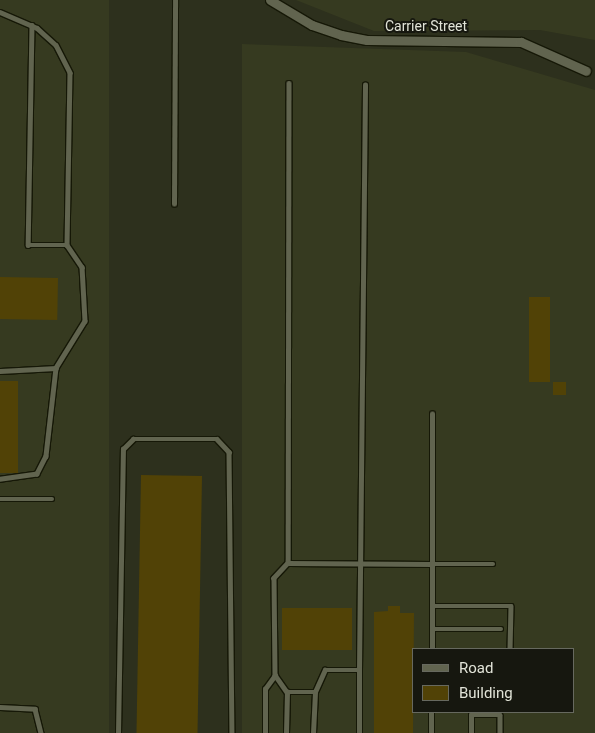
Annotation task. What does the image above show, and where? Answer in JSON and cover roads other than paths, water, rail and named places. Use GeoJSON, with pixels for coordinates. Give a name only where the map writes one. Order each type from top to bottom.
{"type":"FeatureCollection","features":[{"type":"Feature","properties":{"kind":"street","name":"Carrier Street"},"geometry":{"type":"LineString","coordinates":[[270,0],[312,25],[341,35],[367,40],[521,42],[586,71]]}},
{"type":"Feature","properties":{"kind":"lane"},"geometry":{"type":"LineString","coordinates":[[174,204],[175,0]]}},
{"type":"Feature","properties":{"kind":"lane"},"geometry":{"type":"LineString","coordinates":[[0,12],[32,25],[56,45],[70,73],[67,245],[82,267],[85,321],[56,368],[46,456],[37,474],[0,479]]}},
{"type":"Feature","properties":{"kind":"lane"},"geometry":{"type":"LineString","coordinates":[[32,25],[28,244],[67,245]]}},
{"type":"Feature","properties":{"kind":"lane"},"geometry":{"type":"LineString","coordinates":[[265,733],[265,690],[275,675],[274,578],[288,563],[289,83]]}},
{"type":"Feature","properties":{"kind":"lane"},"geometry":{"type":"LineString","coordinates":[[359,733],[365,85]]}},
{"type":"Feature","properties":{"kind":"lane"},"geometry":{"type":"LineString","coordinates":[[0,371],[56,368]]}},
{"type":"Feature","properties":{"kind":"lane"},"geometry":{"type":"LineString","coordinates":[[432,414],[432,648]]}},
{"type":"Feature","properties":{"kind":"lane"},"geometry":{"type":"LineString","coordinates":[[118,733],[123,449],[133,439],[217,439],[229,452],[232,733]]}},
{"type":"Feature","properties":{"kind":"lane"},"geometry":{"type":"LineString","coordinates":[[0,499],[52,499]]}},
{"type":"Feature","properties":{"kind":"lane"},"geometry":{"type":"LineString","coordinates":[[288,563],[493,564]]}},
{"type":"Feature","properties":{"kind":"lane"},"geometry":{"type":"LineString","coordinates":[[432,606],[511,606],[510,648]]}},
{"type":"Feature","properties":{"kind":"lane"},"geometry":{"type":"LineString","coordinates":[[432,629],[501,629]]}},
{"type":"Feature","properties":{"kind":"lane"},"geometry":{"type":"LineString","coordinates":[[313,733],[315,692],[325,670],[359,670]]}},
{"type":"Feature","properties":{"kind":"lane"},"geometry":{"type":"LineString","coordinates":[[275,675],[287,692],[286,733]]}},
{"type":"Feature","properties":{"kind":"lane"},"geometry":{"type":"LineString","coordinates":[[287,692],[315,692]]}},
{"type":"Feature","properties":{"kind":"lane"},"geometry":{"type":"LineString","coordinates":[[0,707],[35,709],[41,733]]}},
{"type":"Feature","properties":{"kind":"lane"},"geometry":{"type":"LineString","coordinates":[[431,713],[431,733]]}},
{"type":"Feature","properties":{"kind":"lane"},"geometry":{"type":"LineString","coordinates":[[471,733],[471,715],[500,715],[500,733]]}}]}
